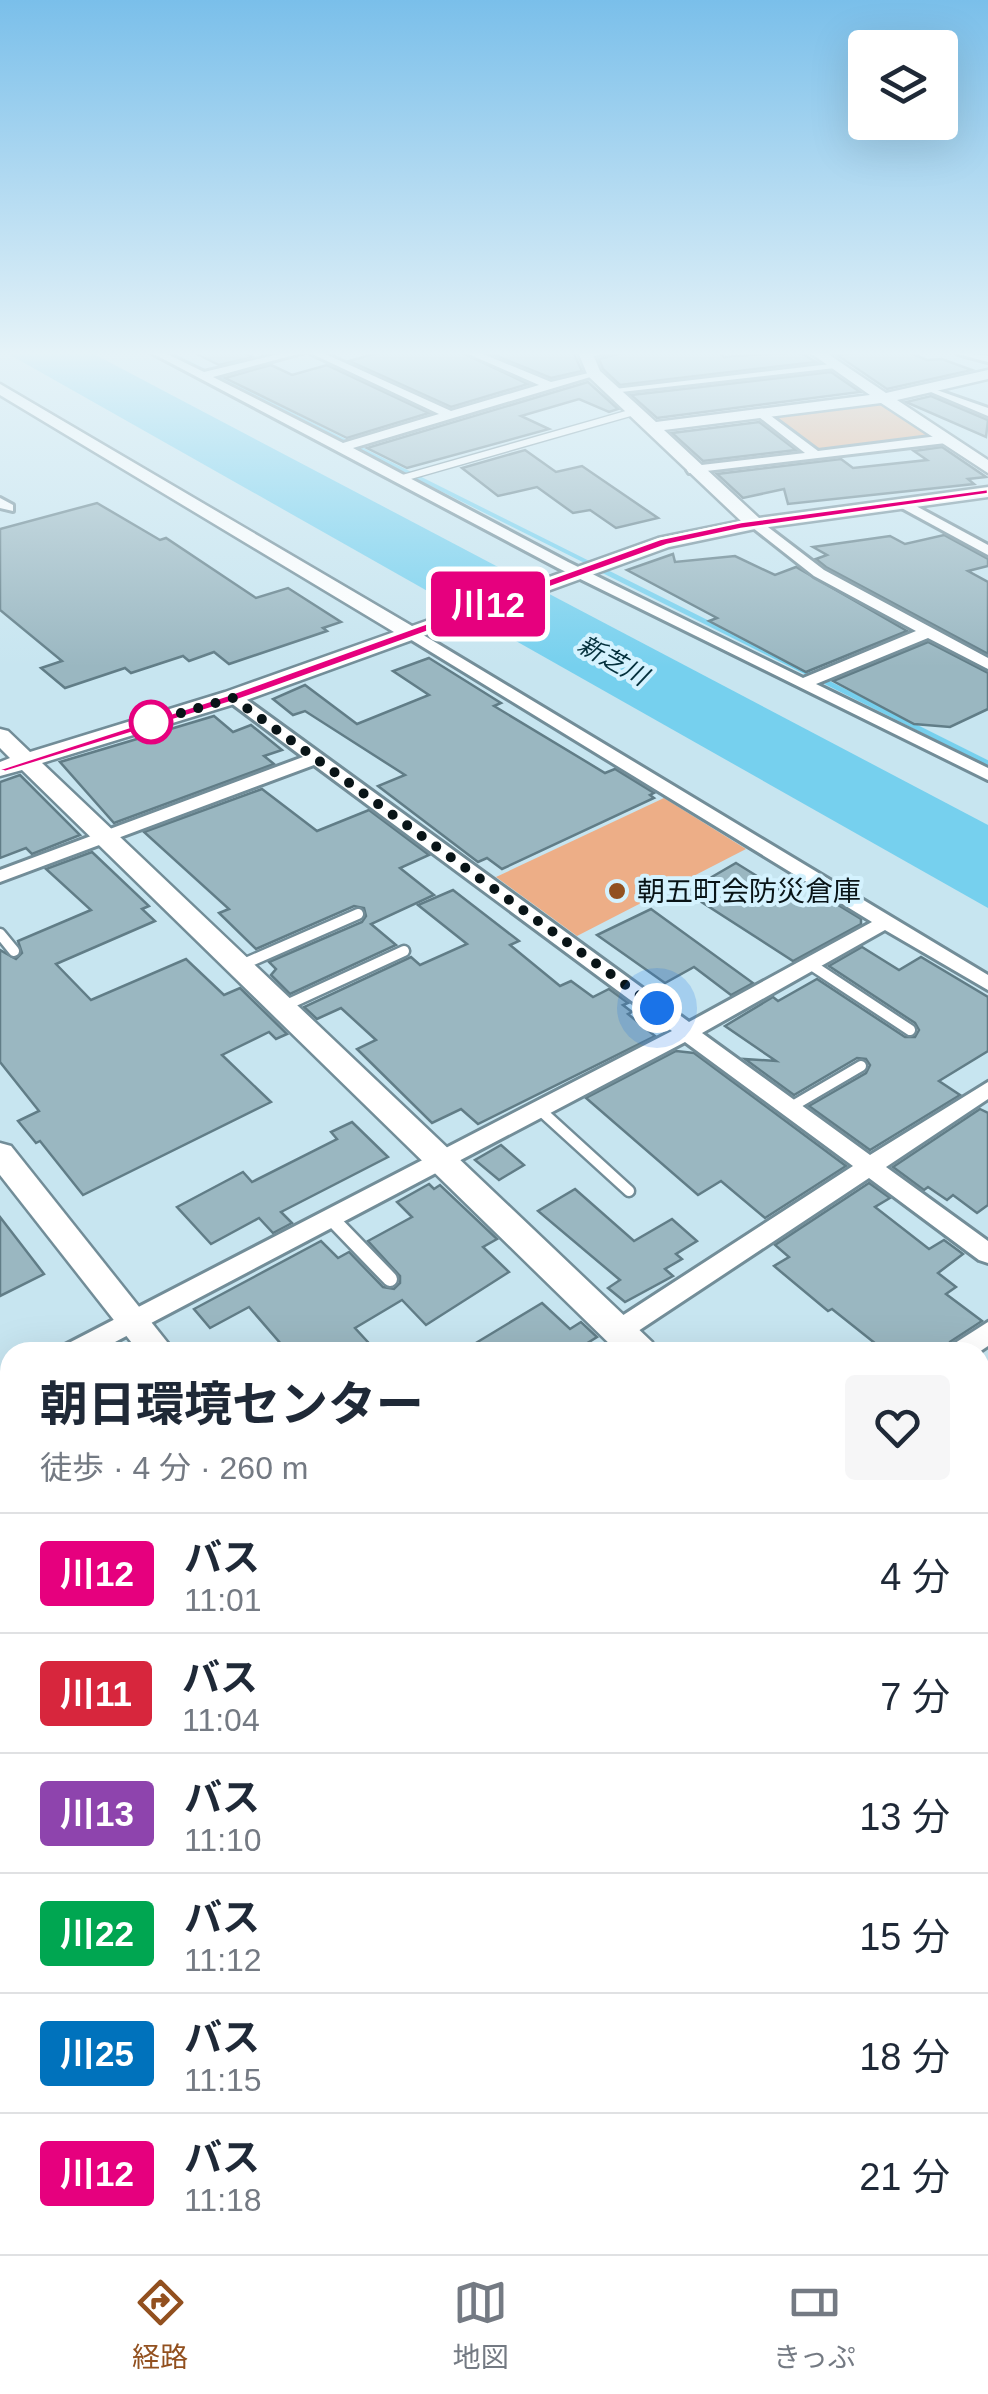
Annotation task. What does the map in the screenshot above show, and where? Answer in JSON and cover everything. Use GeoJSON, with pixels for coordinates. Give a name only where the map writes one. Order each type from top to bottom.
{"type":"FeatureCollection","features":[{"type":"Feature","properties":{"kind":"street"},"geometry":{"type":"LineString","coordinates":[[113,457],[988,984]]}},
{"type":"Feature","properties":{"kind":"street"},"geometry":{"type":"LineString","coordinates":[[362,457],[571,573],[988,775]]}},
{"type":"Feature","properties":{"kind":"street"},"geometry":{"type":"LineString","coordinates":[[681,457],[755,524],[820,573],[988,664]]}},
{"type":"Feature","properties":{"kind":"street"},"geometry":{"type":"LineString","coordinates":[[693,470],[798,457]]}},
{"type":"Feature","properties":{"kind":"street"},"geometry":{"type":"LineString","coordinates":[[0,769],[233,698],[664,542],[755,524],[988,492]]}},
{"type":"Feature","properties":{"kind":"street"},"geometry":{"type":"LineString","coordinates":[[902,503],[988,551]]}},
{"type":"Feature","properties":{"kind":"street"},"geometry":{"type":"LineString","coordinates":[[804,683],[928,632]]}},
{"type":"Feature","properties":{"kind":"street"},"geometry":{"type":"LineString","coordinates":[[233,698],[988,1254]]}},
{"type":"Feature","properties":{"kind":"street"},"geometry":{"type":"LineString","coordinates":[[0,736],[628,1342]]}},
{"type":"Feature","properties":{"kind":"street"},"geometry":{"type":"LineString","coordinates":[[0,876],[313,760]]}},
{"type":"Feature","properties":{"kind":"street"},"geometry":{"type":"LineString","coordinates":[[93,1342],[539,1110],[886,922]]}},
{"type":"Feature","properties":{"kind":"street"},"geometry":{"type":"LineString","coordinates":[[617,1332],[988,1089]]}},
{"type":"Feature","properties":{"kind":"street"},"geometry":{"type":"LineString","coordinates":[[0,1154],[150,1342]]}},
{"type":"Feature","properties":{"kind":"lane"},"geometry":{"type":"LineString","coordinates":[[404,478],[477,457]]}},
{"type":"Feature","properties":{"kind":"lane"},"geometry":{"type":"LineString","coordinates":[[239,966],[358,914]]}},
{"type":"Feature","properties":{"kind":"lane"},"geometry":{"type":"LineString","coordinates":[[0,934],[14,951]]}},
{"type":"Feature","properties":{"kind":"lane"},"geometry":{"type":"LineString","coordinates":[[282,1008],[404,951]]}},
{"type":"Feature","properties":{"kind":"lane"},"geometry":{"type":"LineString","coordinates":[[810,964],[910,1030]]}},
{"type":"Feature","properties":{"kind":"lane"},"geometry":{"type":"LineString","coordinates":[[791,1107],[861,1066]]}},
{"type":"Feature","properties":{"kind":"lane"},"geometry":{"type":"LineString","coordinates":[[539,1110],[629,1191]]}},
{"type":"Feature","properties":{"kind":"lane"},"geometry":{"type":"LineString","coordinates":[[331,1218],[390,1279]]}},
{"type":"Feature","properties":{"kind":"shaded area"},"geometry":{"type":"Polygon","coordinates":[[[664,798],[746,849],[577,936],[496,877],[664,798]]]}},
{"type":"Feature","properties":{"kind":"water","name":"新芝川"},"geometry":{"type":"Polygon","coordinates":[[[191,457],[290,457],[988,825],[988,908],[191,457]]]}},
{"type":"Feature","properties":{"kind":"building"},"geometry":{"type":"Polygon","coordinates":[[[385,457],[446,457],[407,468],[385,457]]]}},
{"type":"Feature","properties":{"kind":"building"},"geometry":{"type":"Polygon","coordinates":[[[500,457],[535,457],[556,472],[582,466],[658,518],[616,528],[590,510],[573,513],[537,487],[498,496],[462,468],[500,457]]]}},
{"type":"Feature","properties":{"kind":"building"},"geometry":{"type":"Polygon","coordinates":[[[699,457],[735,457],[703,461],[699,457]]]}},
{"type":"Feature","properties":{"kind":"building"},"geometry":{"type":"Polygon","coordinates":[[[923,457],[957,457],[986,477],[968,479],[974,484],[788,504],[784,489],[743,498],[717,474],[841,459],[853,468],[927,460],[923,457]]]}},
{"type":"Feature","properties":{"kind":"building"},"geometry":{"type":"Polygon","coordinates":[[[97,503],[160,540],[166,538],[256,598],[288,588],[341,622],[323,628],[327,631],[229,664],[214,652],[189,661],[183,656],[131,673],[125,668],[65,688],[41,668],[62,661],[0,610],[0,529],[97,503]]]}},
{"type":"Feature","properties":{"kind":"building"},"geometry":{"type":"Polygon","coordinates":[[[944,535],[988,559],[988,566],[968,571],[988,582],[988,654],[826,567],[816,559],[827,555],[813,547],[890,536],[905,544],[944,535]]]}},
{"type":"Feature","properties":{"kind":"building"},"geometry":{"type":"Polygon","coordinates":[[[673,554],[675,562],[735,556],[775,575],[796,567],[907,631],[806,672],[709,621],[717,618],[627,570],[673,554]]]}},
{"type":"Feature","properties":{"kind":"building"},"geometry":{"type":"Polygon","coordinates":[[[928,642],[988,673],[988,709],[950,727],[914,724],[833,681],[928,642]]]}},
{"type":"Feature","properties":{"kind":"building"},"geometry":{"type":"Polygon","coordinates":[[[429,658],[501,703],[494,706],[605,773],[615,769],[654,793],[650,795],[654,798],[502,869],[487,858],[478,862],[378,786],[405,775],[305,711],[293,715],[273,699],[305,685],[357,724],[429,695],[393,671],[429,658]]]}},
{"type":"Feature","properties":{"kind":"building"},"geometry":{"type":"Polygon","coordinates":[[[214,716],[233,732],[251,725],[282,750],[264,756],[274,764],[114,823],[60,762],[214,716]]]}},
{"type":"Feature","properties":{"kind":"building"},"geometry":{"type":"Polygon","coordinates":[[[20,775],[80,835],[32,854],[26,848],[0,858],[0,782],[20,775]]]}},
{"type":"Feature","properties":{"kind":"building"},"geometry":{"type":"Polygon","coordinates":[[[262,789],[317,831],[369,810],[429,855],[400,868],[434,895],[371,924],[396,945],[290,994],[271,975],[276,969],[269,962],[362,922],[366,916],[364,908],[354,906],[256,949],[219,913],[229,909],[144,832],[262,789]]]}},
{"type":"Feature","properties":{"kind":"building"},"geometry":{"type":"Polygon","coordinates":[[[92,852],[149,906],[142,909],[155,921],[56,964],[91,1000],[186,959],[224,995],[240,988],[287,1034],[276,1039],[269,1032],[222,1055],[271,1102],[83,1195],[40,1141],[36,1143],[18,1121],[39,1111],[0,1062],[0,950],[16,959],[22,953],[18,941],[91,910],[46,869],[92,852]]]}},
{"type":"Feature","properties":{"kind":"building"},"geometry":{"type":"Polygon","coordinates":[[[736,863],[802,904],[820,894],[861,919],[861,924],[793,961],[686,892],[736,863]]]}},
{"type":"Feature","properties":{"kind":"building"},"geometry":{"type":"Polygon","coordinates":[[[453,890],[519,941],[510,945],[560,986],[571,981],[593,997],[609,989],[628,1003],[623,1005],[632,1012],[628,1014],[655,1036],[478,1124],[461,1109],[432,1123],[357,1049],[376,1040],[341,1008],[317,1019],[304,1007],[411,957],[420,965],[467,944],[418,905],[453,890]]]}},
{"type":"Feature","properties":{"kind":"building"},"geometry":{"type":"Polygon","coordinates":[[[651,909],[753,983],[731,995],[694,967],[665,983],[597,935],[651,909]]]}},
{"type":"Feature","properties":{"kind":"building"},"geometry":{"type":"Polygon","coordinates":[[[862,947],[899,970],[921,957],[988,997],[988,1051],[939,1081],[960,1095],[870,1150],[809,1106],[866,1073],[870,1065],[866,1059],[857,1058],[794,1095],[745,1059],[776,1061],[725,1026],[773,997],[778,1001],[817,979],[905,1037],[915,1037],[919,1030],[915,1023],[829,966],[862,947]]]}},
{"type":"Feature","properties":{"kind":"building"},"geometry":{"type":"Polygon","coordinates":[[[676,1051],[694,1053],[846,1166],[765,1218],[721,1181],[698,1195],[586,1098],[676,1051]]]}},
{"type":"Feature","properties":{"kind":"building"},"geometry":{"type":"Polygon","coordinates":[[[980,1109],[988,1113],[988,1205],[977,1213],[953,1195],[947,1200],[928,1187],[924,1190],[893,1167],[980,1109]]]}},
{"type":"Feature","properties":{"kind":"building"},"geometry":{"type":"Polygon","coordinates":[[[352,1122],[388,1157],[281,1212],[292,1223],[273,1233],[259,1218],[211,1244],[177,1207],[243,1172],[252,1182],[337,1139],[331,1132],[352,1122]]]}},
{"type":"Feature","properties":{"kind":"building"},"geometry":{"type":"Polygon","coordinates":[[[501,1145],[524,1165],[499,1180],[475,1160],[501,1145]]]}},
{"type":"Feature","properties":{"kind":"building"},"geometry":{"type":"Polygon","coordinates":[[[869,1183],[890,1198],[875,1207],[929,1249],[944,1240],[963,1254],[938,1273],[956,1287],[946,1294],[982,1321],[950,1342],[873,1342],[774,1266],[789,1257],[775,1245],[869,1183]]]}},
{"type":"Feature","properties":{"kind":"building"},"geometry":{"type":"Polygon","coordinates":[[[429,1184],[434,1189],[440,1185],[497,1239],[483,1247],[509,1272],[426,1325],[402,1300],[355,1328],[368,1342],[279,1342],[249,1307],[210,1328],[194,1309],[321,1241],[338,1258],[349,1252],[383,1287],[394,1289],[400,1276],[368,1241],[412,1217],[397,1202],[429,1184]]]}},
{"type":"Feature","properties":{"kind":"building"},"geometry":{"type":"Polygon","coordinates":[[[575,1189],[634,1241],[672,1219],[697,1241],[676,1254],[682,1259],[665,1269],[673,1276],[625,1302],[608,1288],[620,1280],[538,1211],[575,1189]]]}},
{"type":"Feature","properties":{"kind":"building"},"geometry":{"type":"Polygon","coordinates":[[[0,1217],[44,1274],[0,1296],[0,1217]]]}},
{"type":"Feature","properties":{"kind":"building"},"geometry":{"type":"Polygon","coordinates":[[[542,1303],[570,1329],[581,1322],[597,1337],[589,1342],[478,1342],[542,1303]]]}},
{"type":"Feature","properties":{"kind":"waterway"},"geometry":{"type":"LineString","coordinates":[[377,457],[595,566]]}},
{"type":"Feature","properties":{"kind":"waterway"},"geometry":{"type":"LineString","coordinates":[[590,564],[988,763]]}},
{"type":"Feature","properties":{"kind":"bus line","name":"川12"},"geometry":{"type":"LineString","coordinates":[[0,769],[233,698],[664,542],[741,526],[988,492]]}},
{"type":"Feature","properties":{"kind":"place","name":"朝五町会防災倉庫"},"geometry":{"type":"Point","coordinates":[617,891]}},
{"type":"Feature","properties":{"kind":"route"},"geometry":{"type":"LineString","coordinates":[[151,722],[140,725],[233,698],[657,1008]]}}]}
